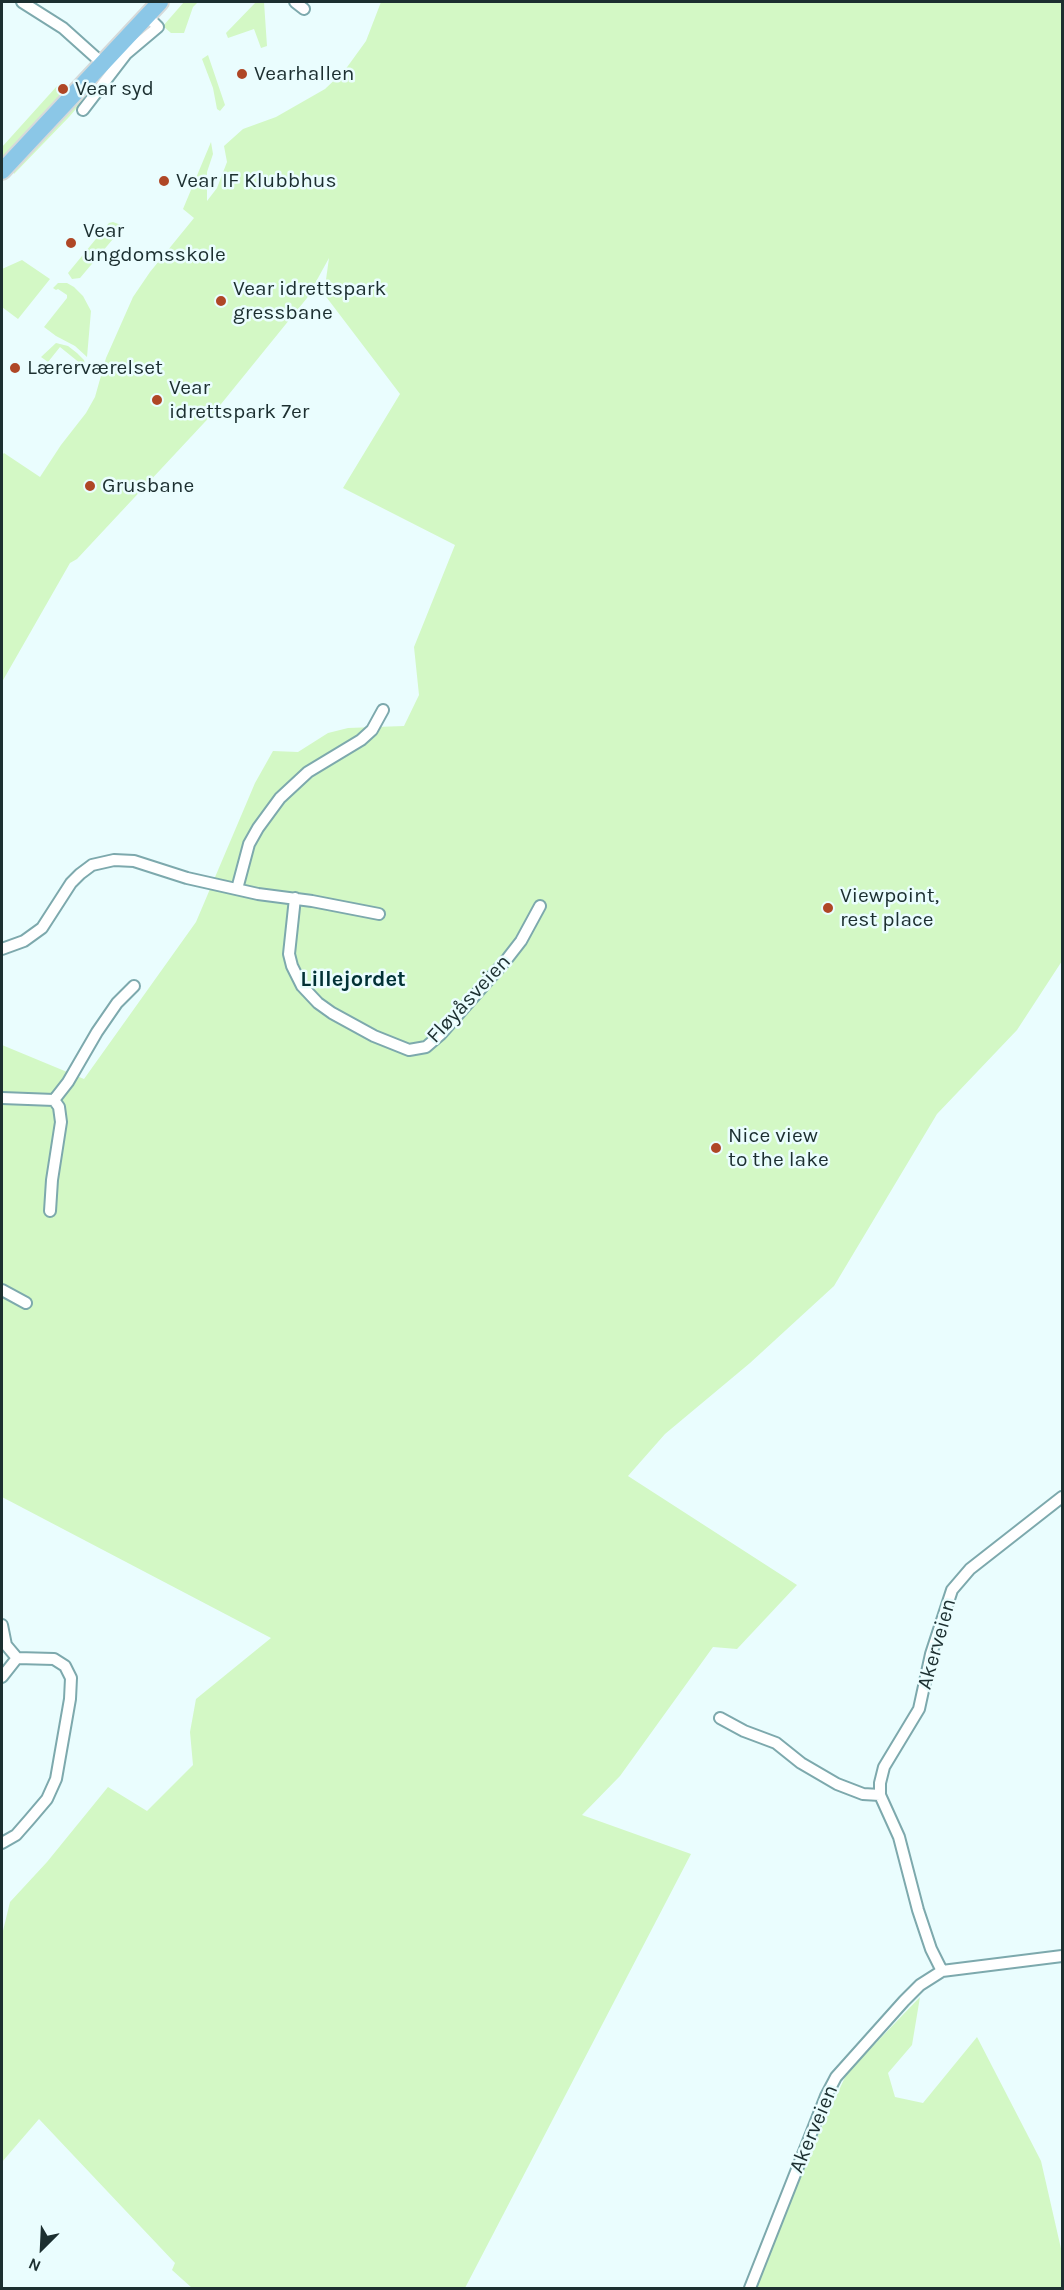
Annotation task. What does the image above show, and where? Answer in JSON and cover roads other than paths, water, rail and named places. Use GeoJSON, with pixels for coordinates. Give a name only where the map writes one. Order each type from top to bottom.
{"type":"FeatureCollection","features":[{"type":"Feature","properties":{"kind":"main road"},"geometry":{"type":"LineString","coordinates":[[2,171],[160,2]]}},
{"type":"Feature","properties":{"kind":"street"},"geometry":{"type":"LineString","coordinates":[[22,2],[63,28],[102,63]]}},
{"type":"Feature","properties":{"kind":"street"},"geometry":{"type":"LineString","coordinates":[[295,2],[304,9]]}},
{"type":"Feature","properties":{"kind":"street"},"geometry":{"type":"LineString","coordinates":[[83,110],[126,54],[159,27],[147,16]]}},
{"type":"Feature","properties":{"kind":"street"},"geometry":{"type":"LineString","coordinates":[[237,889],[249,844],[280,798],[308,772],[361,740],[372,730],[383,710]]}},
{"type":"Feature","properties":{"kind":"street"},"geometry":{"type":"LineString","coordinates":[[2,949],[24,941],[42,928],[71,883],[87,869],[105,861],[122,859],[151,865],[187,878],[237,889],[379,914]]}},
{"type":"Feature","properties":{"kind":"street","name":"Fløyåsveien"},"geometry":{"type":"LineString","coordinates":[[295,898],[290,954],[292,966],[302,986],[318,1003],[332,1013],[383,1041],[409,1050],[426,1047],[441,1034],[521,941],[540,906]]}},
{"type":"Feature","properties":{"kind":"street"},"geometry":{"type":"LineString","coordinates":[[54,1100],[68,1082],[117,1003],[134,986]]}},
{"type":"Feature","properties":{"kind":"street"},"geometry":{"type":"LineString","coordinates":[[2,1098],[54,1100]]}},
{"type":"Feature","properties":{"kind":"street"},"geometry":{"type":"LineString","coordinates":[[50,1211],[52,1180],[61,1122],[59,1107],[54,1100]]}},
{"type":"Feature","properties":{"kind":"street"},"geometry":{"type":"LineString","coordinates":[[2,1290],[26,1303]]}},
{"type":"Feature","properties":{"kind":"street","name":"Akerveien"},"geometry":{"type":"LineString","coordinates":[[880,1795],[884,1767],[919,1709],[931,1654],[952,1590],[970,1569],[1062,1497]]}},
{"type":"Feature","properties":{"kind":"street"},"geometry":{"type":"LineString","coordinates":[[2,1625],[6,1645],[17,1658],[49,1658],[60,1662],[71,1678],[70,1699],[56,1779],[47,1799],[16,1835],[2,1843]]}},
{"type":"Feature","properties":{"kind":"street"},"geometry":{"type":"LineString","coordinates":[[2,1677],[17,1658]]}},
{"type":"Feature","properties":{"kind":"street"},"geometry":{"type":"LineString","coordinates":[[720,1718],[744,1731],[776,1743],[801,1762],[837,1784],[862,1794],[880,1795],[899,1838],[918,1910],[931,1949],[942,1971]]}},
{"type":"Feature","properties":{"kind":"street","name":"Akerveien"},"geometry":{"type":"LineString","coordinates":[[750,2289],[826,2096],[836,2077],[920,1985],[942,1971],[1062,1956]]}},
{"type":"Feature","properties":{"kind":"place","name":"Vearhallen"},"geometry":{"type":"Point","coordinates":[242,74]}},
{"type":"Feature","properties":{"kind":"place","name":"Vear syd"},"geometry":{"type":"Point","coordinates":[63,89]}},
{"type":"Feature","properties":{"kind":"place","name":"Vear IF Klubbhus"},"geometry":{"type":"Point","coordinates":[164,181]}},
{"type":"Feature","properties":{"kind":"place","name":"Vear ungdomsskole"},"geometry":{"type":"Point","coordinates":[71,243]}},
{"type":"Feature","properties":{"kind":"place","name":"Vear idrettspark gressbane"},"geometry":{"type":"Point","coordinates":[221,301]}},
{"type":"Feature","properties":{"kind":"place","name":"Lærerværelset"},"geometry":{"type":"Point","coordinates":[15,368]}},
{"type":"Feature","properties":{"kind":"place","name":"Vear idrettspark 7er"},"geometry":{"type":"Point","coordinates":[157,400]}},
{"type":"Feature","properties":{"kind":"place","name":"Grusbane"},"geometry":{"type":"Point","coordinates":[90,486]}},
{"type":"Feature","properties":{"kind":"place","name":"Viewpoint, rest place"},"geometry":{"type":"Point","coordinates":[828,908]}},
{"type":"Feature","properties":{"kind":"place","name":"Nice view to the lake"},"geometry":{"type":"Point","coordinates":[716,1148]}},
{"type":"Feature","properties":{"kind":"district","name":"Lillejordet"},"geometry":{"type":"Point","coordinates":[353,980]}}]}
